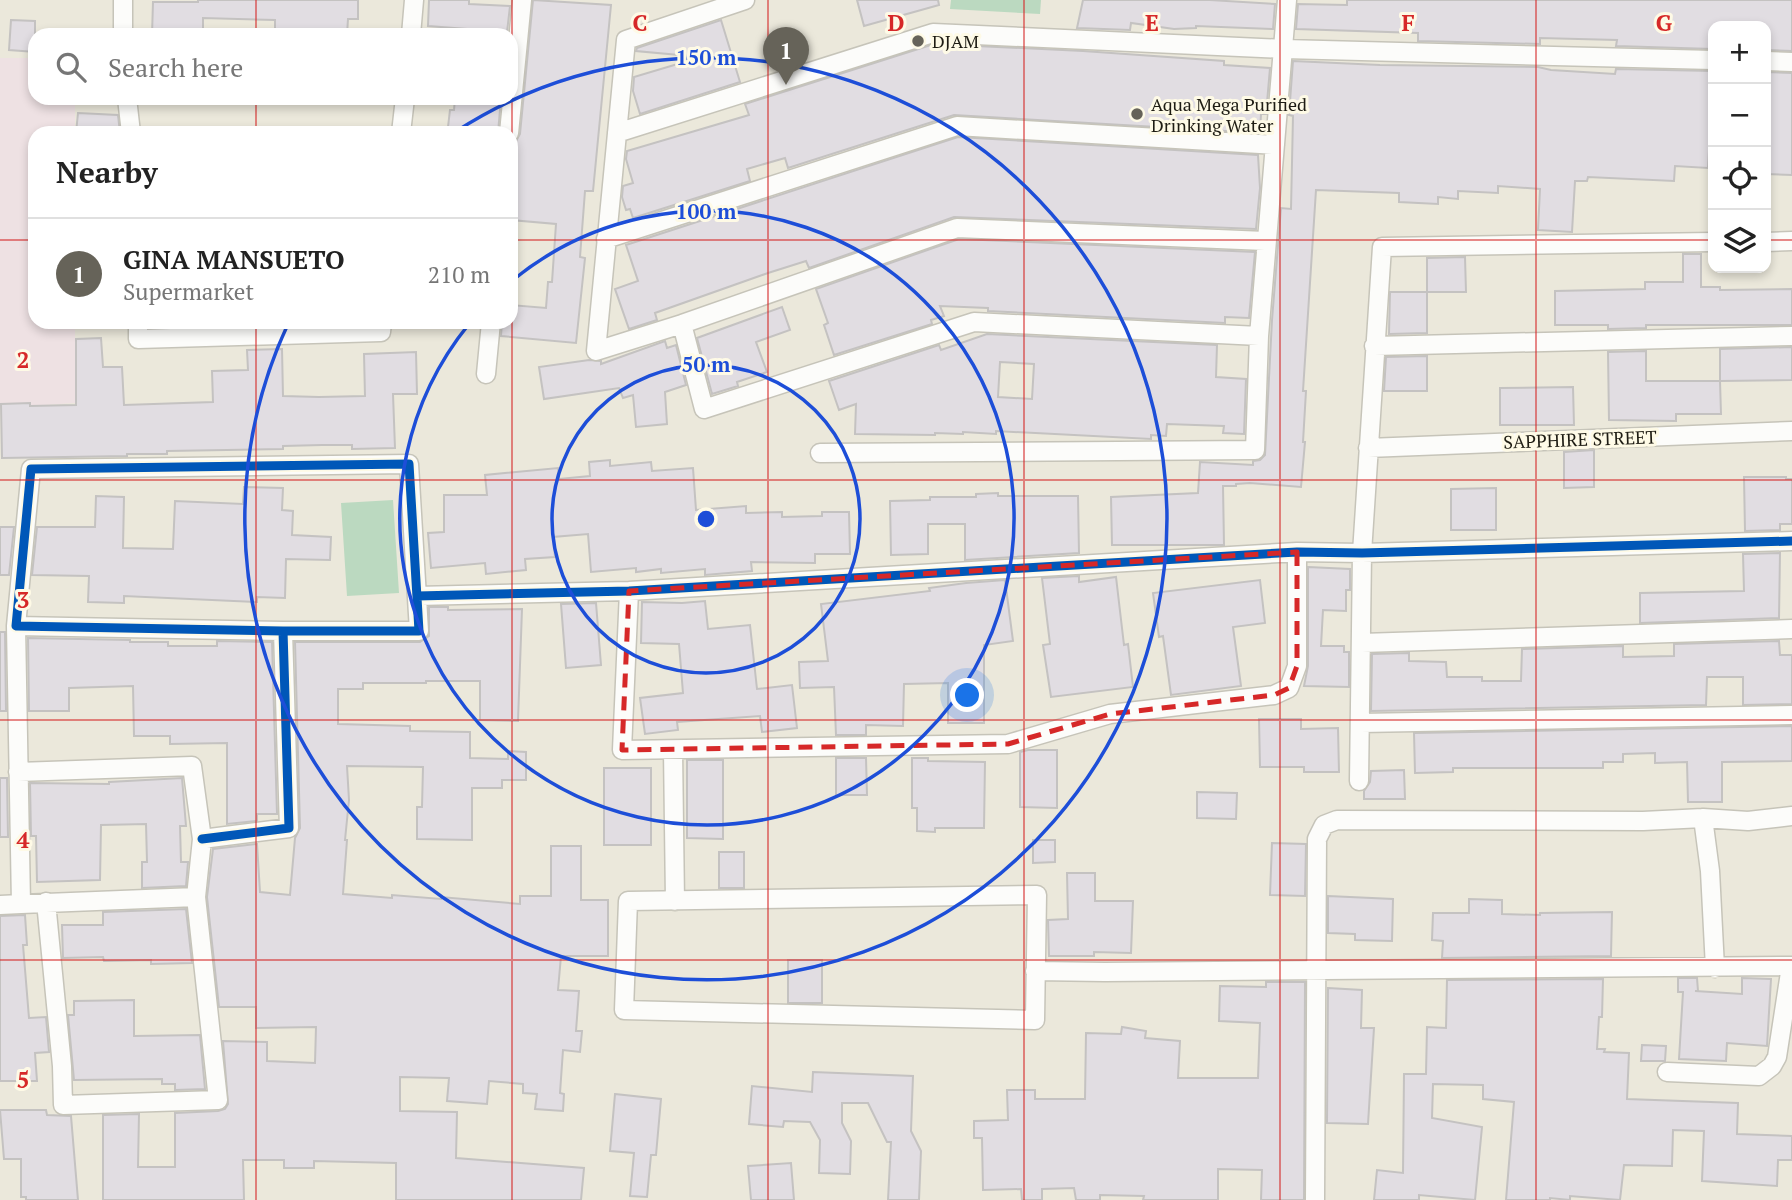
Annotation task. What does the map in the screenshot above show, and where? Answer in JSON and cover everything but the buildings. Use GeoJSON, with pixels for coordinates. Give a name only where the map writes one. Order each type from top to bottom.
{"type":"FeatureCollection","features":[{"type":"Feature","properties":{"kind":"street"},"geometry":{"type":"LineString","coordinates":[[123,0],[123,28]]}},
{"type":"Feature","properties":{"kind":"street"},"geometry":{"type":"LineString","coordinates":[[412,28],[414,0]]}},
{"type":"Feature","properties":{"kind":"street"},"geometry":{"type":"LineString","coordinates":[[518,41],[522,0]]}},
{"type":"Feature","properties":{"kind":"street"},"geometry":{"type":"LineString","coordinates":[[745,0],[626,40],[596,351],[682,324],[957,228],[1265,241]]}},
{"type":"Feature","properties":{"kind":"street"},"geometry":{"type":"LineString","coordinates":[[820,453],[1255,450],[1265,241],[1287,0]]}},
{"type":"Feature","properties":{"kind":"street"},"geometry":{"type":"LineString","coordinates":[[617,133],[933,33],[1284,49],[1708,60]]}},
{"type":"Feature","properties":{"kind":"street"},"geometry":{"type":"LineString","coordinates":[[1771,61],[1792,62]]}},
{"type":"Feature","properties":{"kind":"street"},"geometry":{"type":"LineString","coordinates":[[128,105],[130,126]]}},
{"type":"Feature","properties":{"kind":"street"},"geometry":{"type":"LineString","coordinates":[[402,126],[404,105]]}},
{"type":"Feature","properties":{"kind":"street"},"geometry":{"type":"LineString","coordinates":[[510,126],[512,105]]}},
{"type":"Feature","properties":{"kind":"street"},"geometry":{"type":"LineString","coordinates":[[606,239],[957,126],[1275,145]]}},
{"type":"Feature","properties":{"kind":"street"},"geometry":{"type":"LineString","coordinates":[[1771,242],[1792,241]]}},
{"type":"Feature","properties":{"kind":"street"},"geometry":{"type":"LineString","coordinates":[[1359,781],[1362,723],[1362,553],[1382,247],[1708,242]]}},
{"type":"Feature","properties":{"kind":"street"},"geometry":{"type":"LineString","coordinates":[[682,324],[704,409],[974,322],[1259,335]]}},
{"type":"Feature","properties":{"kind":"street"},"geometry":{"type":"LineString","coordinates":[[138,329],[138,339],[381,332],[381,329]]}},
{"type":"Feature","properties":{"kind":"street"},"geometry":{"type":"LineString","coordinates":[[486,374],[490,329]]}},
{"type":"Feature","properties":{"kind":"street"},"geometry":{"type":"LineString","coordinates":[[1374,346],[1792,336]]}},
{"type":"Feature","properties":{"kind":"street","name":"SAPPHIRE STREET"},"geometry":{"type":"LineString","coordinates":[[1368,448],[1792,431]]}},
{"type":"Feature","properties":{"kind":"street"},"geometry":{"type":"LineString","coordinates":[[16,625],[419,631],[409,464],[31,469],[16,625],[21,904]]}},
{"type":"Feature","properties":{"kind":"street"},"geometry":{"type":"LineString","coordinates":[[416,596],[629,591],[1297,552],[1362,553],[1792,541]]}},
{"type":"Feature","properties":{"kind":"street"},"geometry":{"type":"LineString","coordinates":[[629,591],[622,750],[1008,744],[1110,714],[1274,695],[1289,688],[1297,666],[1297,552]]}},
{"type":"Feature","properties":{"kind":"street"},"geometry":{"type":"LineString","coordinates":[[1362,643],[1792,629]]}},
{"type":"Feature","properties":{"kind":"street"},"geometry":{"type":"LineString","coordinates":[[202,839],[289,828],[283,631]]}},
{"type":"Feature","properties":{"kind":"street"},"geometry":{"type":"LineString","coordinates":[[1362,723],[1792,715]]}},
{"type":"Feature","properties":{"kind":"street"},"geometry":{"type":"LineString","coordinates":[[673,750],[675,901]]}},
{"type":"Feature","properties":{"kind":"street"},"geometry":{"type":"LineString","coordinates":[[18,772],[192,766],[202,839],[196,897],[218,1100],[63,1105],[62,1066],[46,902]]}},
{"type":"Feature","properties":{"kind":"street"},"geometry":{"type":"LineString","coordinates":[[1315,1200],[1317,839],[1324,825],[1337,820],[1643,821],[1703,818],[1748,821],[1792,816]]}},
{"type":"Feature","properties":{"kind":"street"},"geometry":{"type":"LineString","coordinates":[[1703,818],[1710,871],[1715,968]]}},
{"type":"Feature","properties":{"kind":"street"},"geometry":{"type":"LineString","coordinates":[[1037,894],[1035,1020],[624,1010],[628,901],[675,901],[1037,894]]}},
{"type":"Feature","properties":{"kind":"street"},"geometry":{"type":"LineString","coordinates":[[0,905],[196,897]]}},
{"type":"Feature","properties":{"kind":"street"},"geometry":{"type":"LineString","coordinates":[[1035,971],[1791,966],[1777,1057],[1765,1074],[1759,1076],[1667,1072]]}},
{"type":"Feature","properties":{"kind":"highlighted area"},"geometry":{"type":"Polygon","coordinates":[[[1297,552],[1297,666],[1289,688],[1274,695],[1110,714],[1008,744],[622,750],[629,591],[1297,552]]]}},
{"type":"Feature","properties":{"kind":"shaded area"},"geometry":{"type":"Polygon","coordinates":[[[0,58],[28,58],[28,105],[75,105],[75,126],[28,126],[28,329],[75,329],[75,403],[0,408],[0,58]]]}},
{"type":"Feature","properties":{"kind":"green space"},"geometry":{"type":"Polygon","coordinates":[[[951,0],[1041,0],[1040,14],[950,9],[951,0]]]}},
{"type":"Feature","properties":{"kind":"green space"},"geometry":{"type":"Polygon","coordinates":[[[393,500],[399,593],[347,596],[341,503],[393,500]]]}},
{"type":"Feature","properties":{"kind":"cycle path"},"geometry":{"type":"LineString","coordinates":[[202,839],[289,828],[283,631],[419,631],[409,464],[31,469],[16,626],[283,631]]}},
{"type":"Feature","properties":{"kind":"cycle path"},"geometry":{"type":"LineString","coordinates":[[417,596],[629,591],[1297,552],[1362,553],[1792,541]]}},
{"type":"Feature","properties":{"kind":"place","name":"DJAM"},"geometry":{"type":"Point","coordinates":[918,41]}},
{"type":"Feature","properties":{"kind":"place","name":"GINA MANSUETO"},"geometry":{"type":"Point","coordinates":[786,85]}},
{"type":"Feature","properties":{"kind":"place","name":"Aqua Mega Purified Drinking Water"},"geometry":{"type":"Point","coordinates":[1137,114]}}]}
